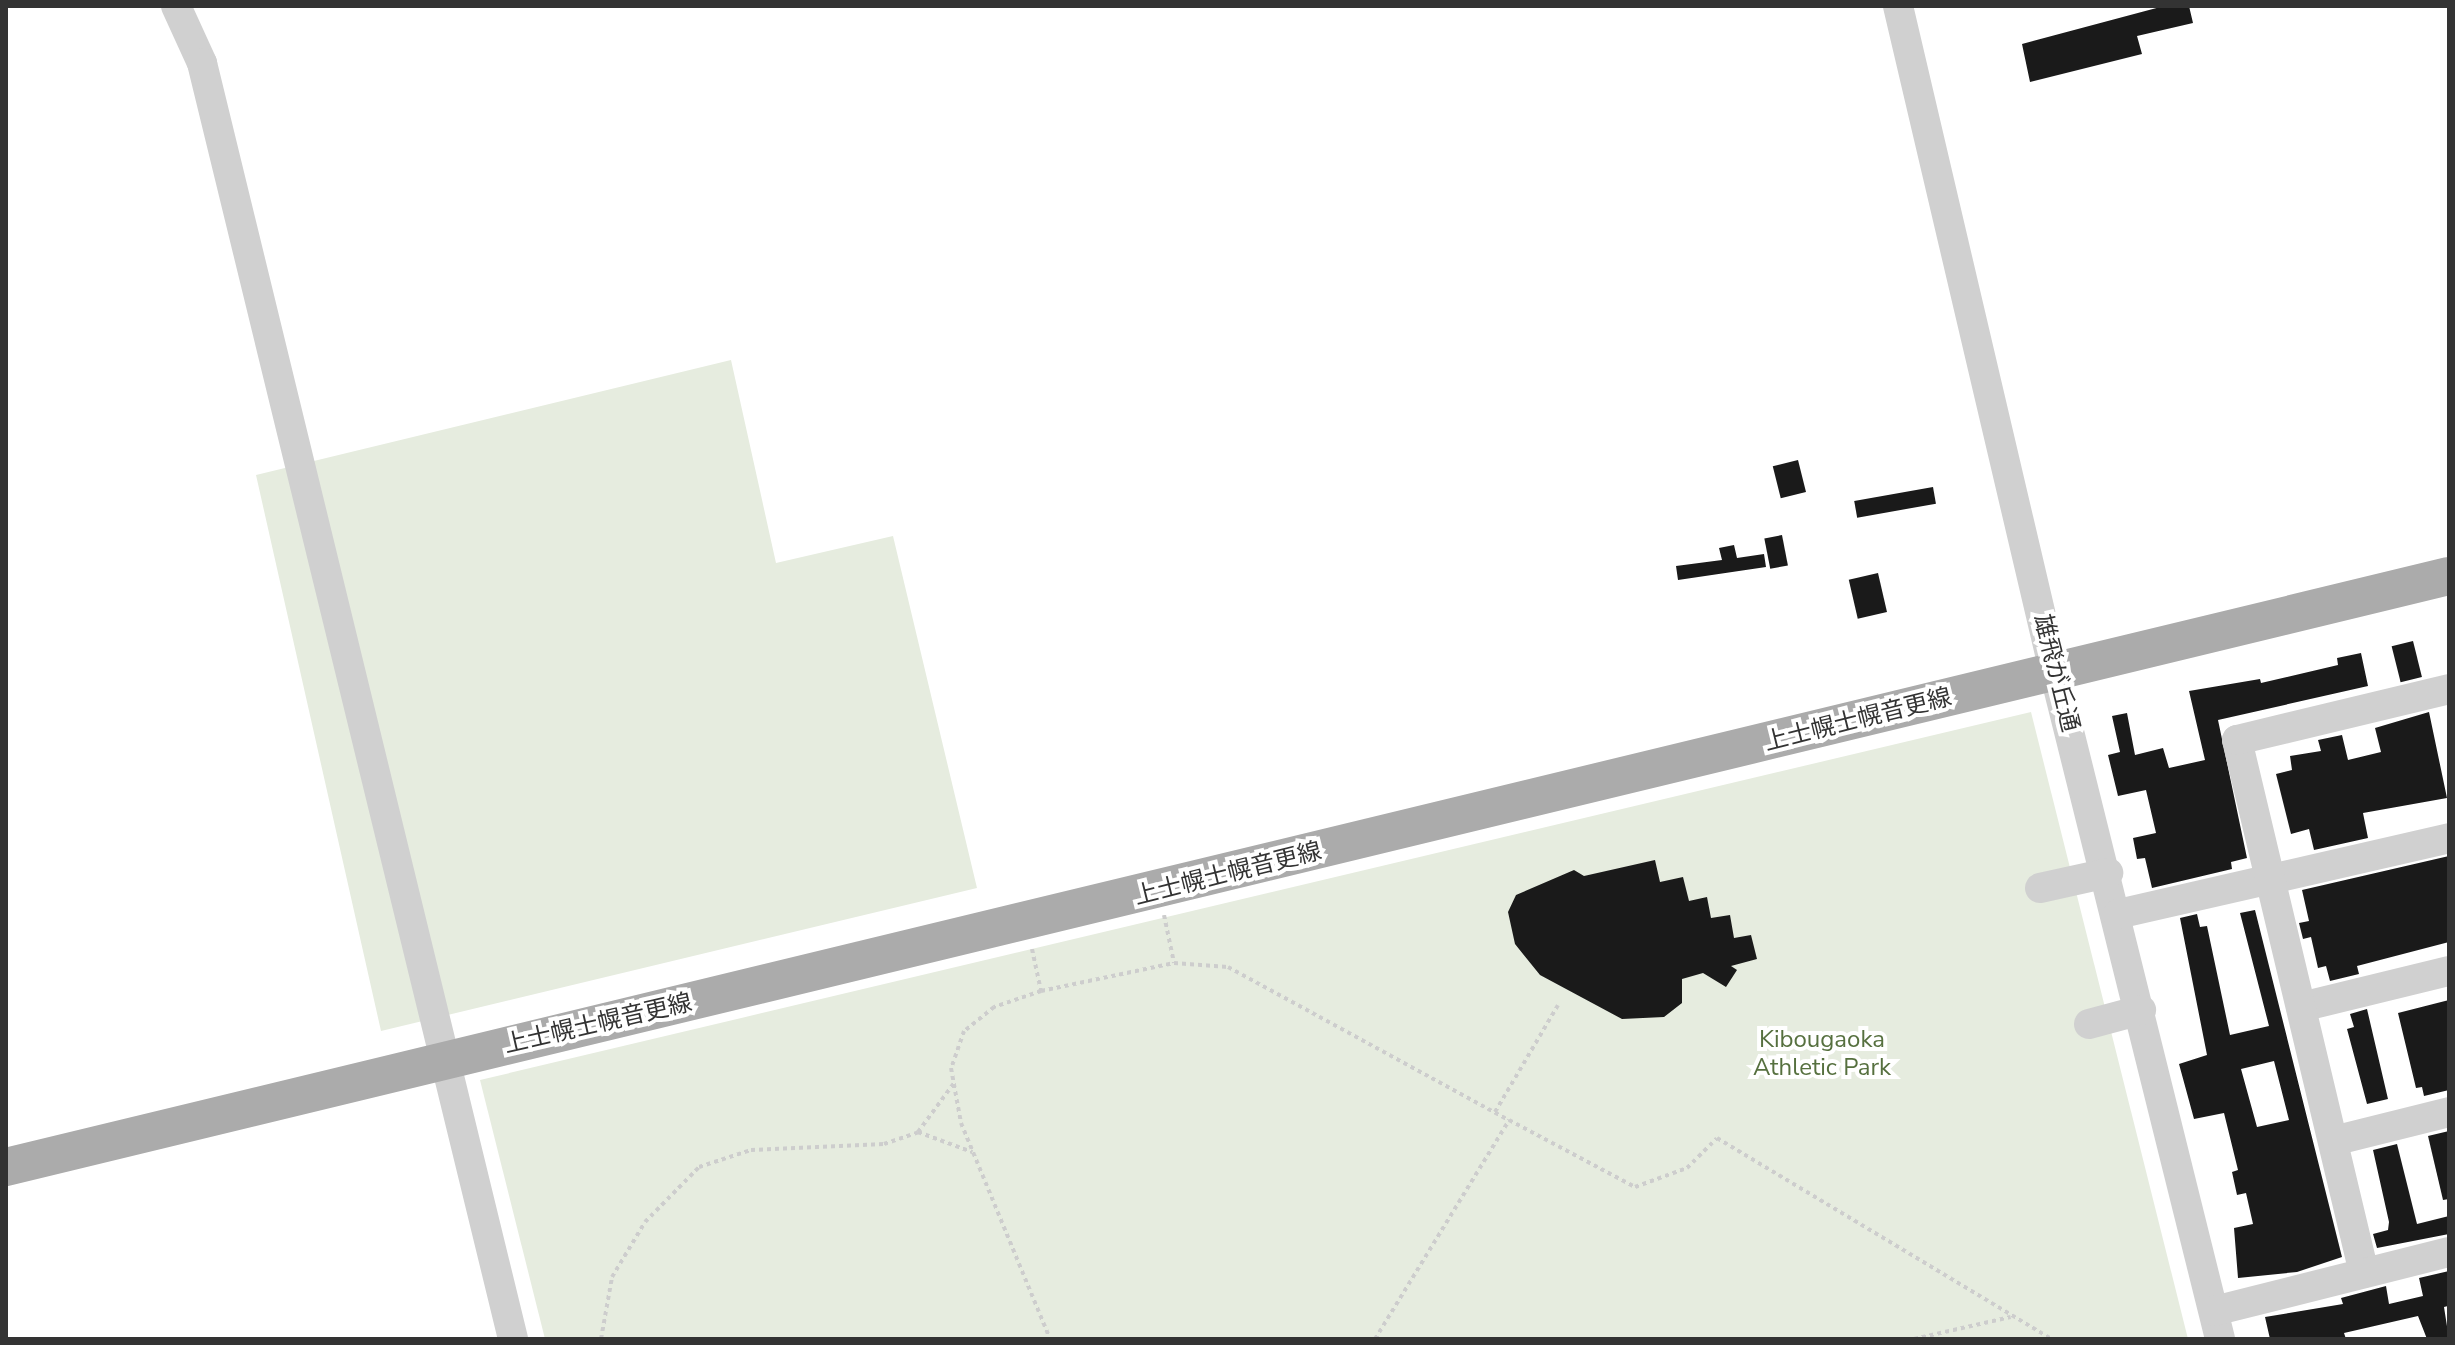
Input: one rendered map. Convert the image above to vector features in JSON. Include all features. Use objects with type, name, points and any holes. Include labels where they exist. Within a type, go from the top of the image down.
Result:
[{"type":"main road","name":"上士幌士幌音更線","points":[[6,1167],[1027,923],[2449,576]]},
{"type":"street","points":[[176,6],[202,63],[513,1339]]},
{"type":"street","name":"雄飛が丘通","points":[[1898,6],[2054,671],[2108,873],[2217,1325]]},
{"type":"street","points":[[2364,1273],[2237,740],[2449,689]]},
{"type":"street","points":[[2118,914],[2449,838]]},
{"type":"street","points":[[2040,888],[2108,873]]},
{"type":"street","points":[[2301,1007],[2449,971]]},
{"type":"street","points":[[2089,1024],[2141,1010]]},
{"type":"street","points":[[2333,1141],[2449,1112]]},
{"type":"street","points":[[2217,1325],[2364,1273],[2449,1252]]},
{"type":"path","points":[[1159,890],[1174,963]]},
{"type":"path","points":[[1027,923],[1041,991]]},
{"type":"path","points":[[1050,1339],[972,1152],[951,1068],[964,1031],[994,1007],[1041,991],[1174,963],[1228,967],[1635,1187],[1687,1168],[1717,1138],[2052,1339]]},
{"type":"path","points":[[1495,1112],[1558,1005]]},
{"type":"path","points":[[601,1339],[612,1277],[645,1222],[699,1167],[751,1150],[884,1144],[918,1132],[954,1083]]},
{"type":"path","points":[[1375,1339],[1509,1120]]},
{"type":"path","points":[[918,1132],[972,1152]]},
{"type":"path","points":[[1914,1339],[2013,1317]]},
{"type":"green space","points":[[731,360],[776,563],[893,536],[977,888],[381,1031],[256,475]]},
{"type":"green space","name":"Kibougaoka Athletic Park","points":[[2031,712],[2188,1339],[545,1339],[480,1080]]},
{"type":"building","points":[[2164,6],[2189,6],[2193,23],[2137,36],[2142,54],[2030,82],[2022,44]]},
{"type":"building","points":[[1798,460],[1806,492],[1781,498],[1773,466]]},
{"type":"building","points":[[1933,487],[1936,504],[1857,518],[1854,501]]},
{"type":"building","points":[[1782,535],[1788,565],[1770,569],[1764,538]]},
{"type":"building","points":[[1734,545],[1737,558],[1764,554],[1766,567],[1678,580],[1676,566],[1722,560],[1719,548]]},
{"type":"building","points":[[1878,573],[1887,612],[1858,619],[1849,580]]},
{"type":"building","points":[[2413,641],[2422,677],[2401,682],[2392,646]]},
{"type":"building","points":[[2361,653],[2368,686],[2218,720],[2247,858],[2231,862],[2232,869],[2152,888],[2145,858],[2137,859],[2133,838],[2156,833],[2146,790],[2118,796],[2108,755],[2120,752],[2112,716],[2127,713],[2135,755],[2163,748],[2169,768],[2205,760],[2189,691],[2260,679],[2261,683],[2338,665],[2337,658]]},
{"type":"building","points":[[2429,712],[2447,798],[2363,813],[2368,838],[2314,850],[2309,829],[2291,834],[2276,774],[2292,770],[2290,756],[2321,751],[2318,740],[2342,735],[2348,760],[2381,752],[2375,728]]},
{"type":"building","points":[[2449,856],[2449,942],[2357,966],[2359,974],[2330,981],[2326,966],[2318,968],[2311,937],[2303,939],[2299,923],[2309,921],[2302,890]]},
{"type":"building","points":[[1655,860],[1660,882],[1683,877],[1689,901],[1707,897],[1711,918],[1730,915],[1734,938],[1751,935],[1757,959],[1731,966],[1737,970],[1726,987],[1703,973],[1682,979],[1682,1003],[1664,1017],[1622,1019],[1540,975],[1515,944],[1508,912],[1516,895],[1574,870],[1584,876]]},
{"type":"building","points":[[2255,910],[2342,1257],[2297,1272],[2238,1278],[2234,1228],[2253,1224],[2246,1193],[2237,1195],[2232,1172],[2238,1170],[2224,1113],[2194,1119],[2179,1064],[2207,1055],[2180,918],[2197,914],[2200,927],[2207,926],[2230,1035],[2269,1026],[2240,913]],"holes":[[[2274,1061],[2289,1120],[2257,1127],[2241,1069]]]},
{"type":"building","points":[[2449,1000],[2449,1090],[2424,1096],[2422,1087],[2416,1088],[2398,1013]]},
{"type":"building","points":[[2367,1009],[2388,1099],[2367,1104],[2347,1029],[2354,1027],[2350,1014]]},
{"type":"building","points":[[2449,1131],[2449,1199],[2443,1200],[2428,1136]]},
{"type":"building","points":[[2397,1144],[2417,1224],[2449,1216],[2449,1234],[2377,1248],[2373,1234],[2388,1230],[2389,1222],[2373,1150]]},
{"type":"building","points":[[2449,1271],[2448,1306],[2444,1307],[2449,1339],[2427,1339],[2418,1316],[2344,1333],[2346,1339],[2270,1339],[2265,1317],[2343,1304],[2341,1298],[2386,1286],[2389,1304],[2423,1296],[2419,1278]]}]
